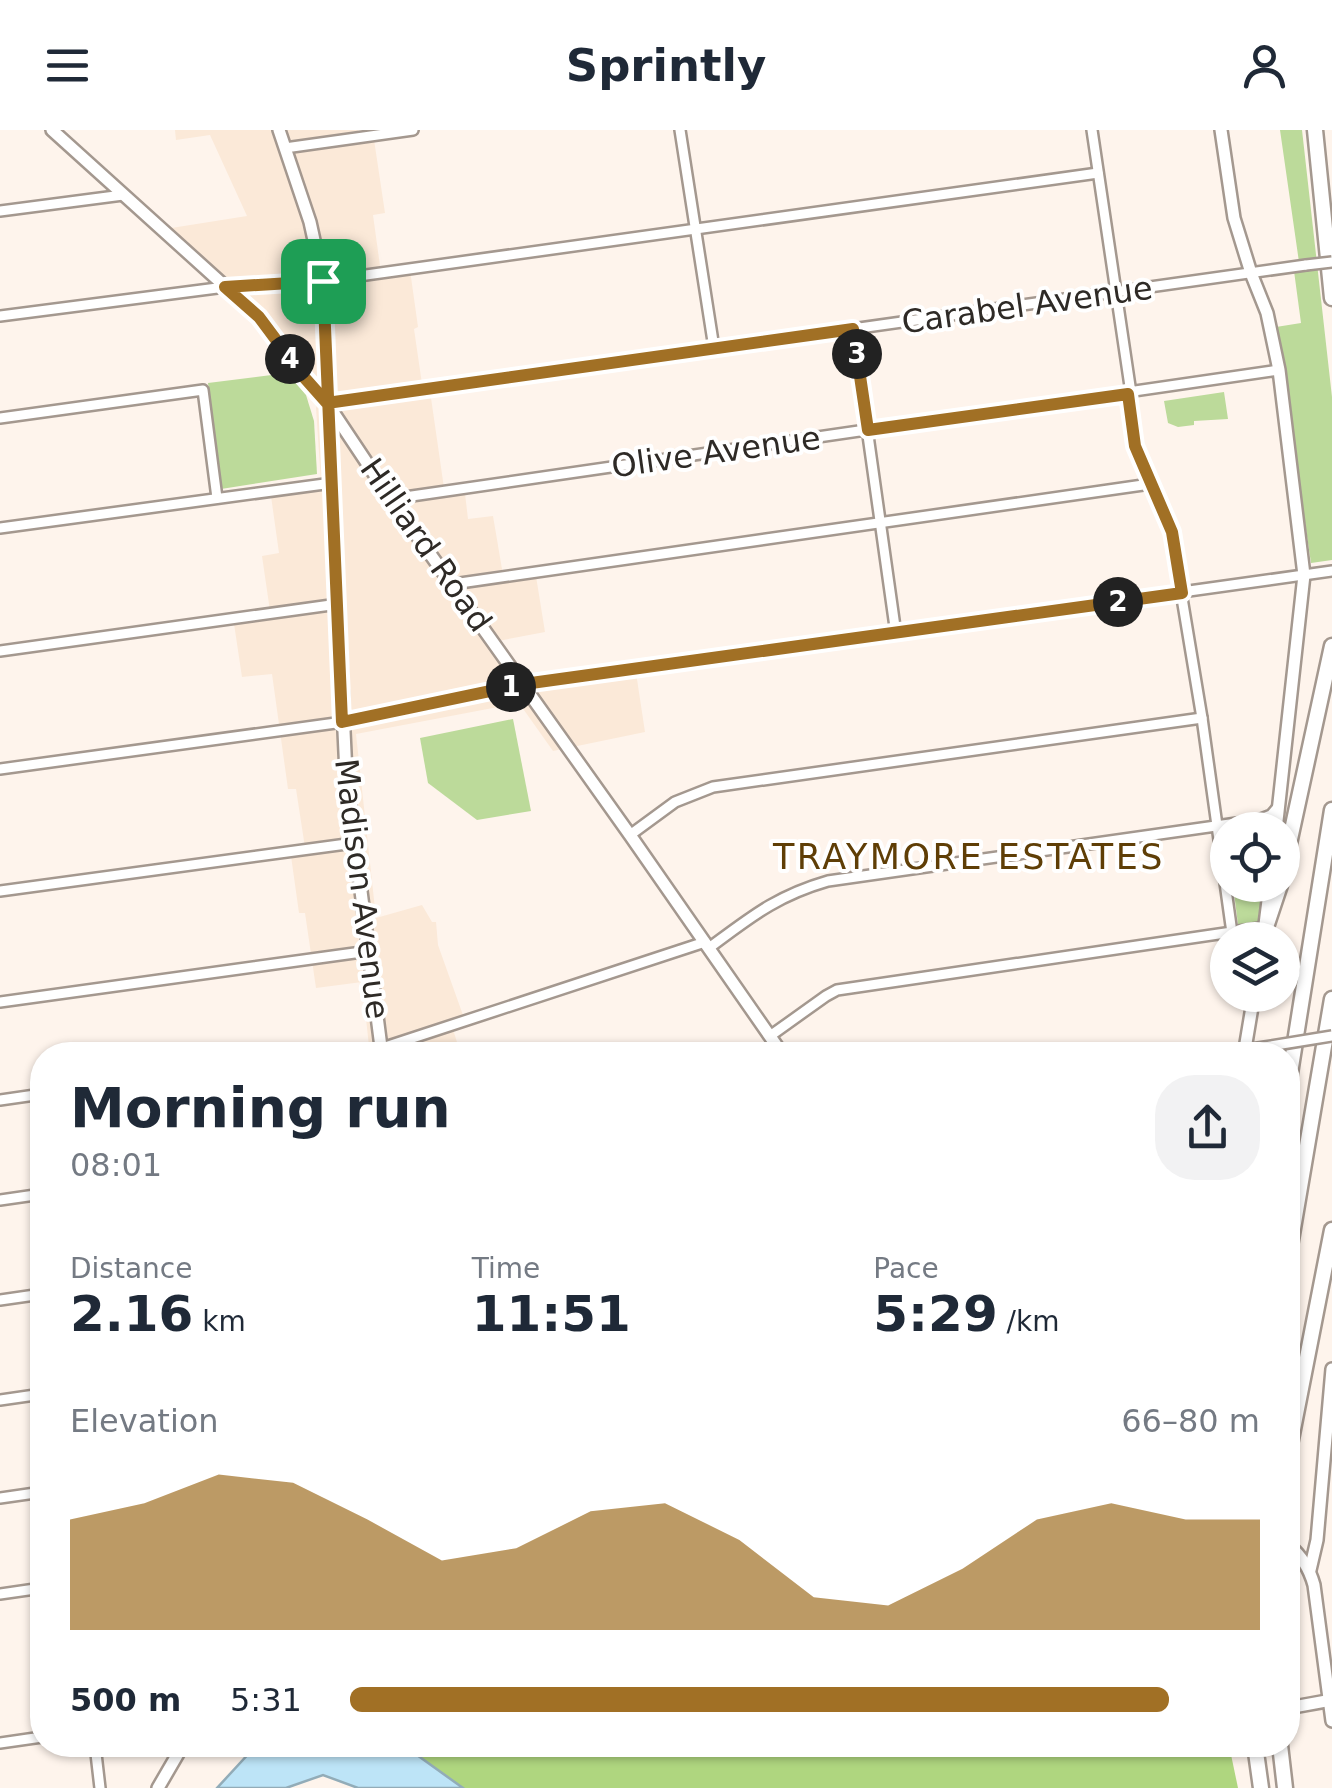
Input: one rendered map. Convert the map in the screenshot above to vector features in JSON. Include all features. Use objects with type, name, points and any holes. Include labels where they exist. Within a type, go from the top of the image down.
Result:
[{"type":"highway","points":[[1315,135],[1332,298]]},
{"type":"highway","points":[[1296,812],[1332,646]]},
{"type":"highway","points":[[1296,1042],[1332,810]]},
{"type":"highway","points":[[1300,1188],[1332,1000]]},
{"type":"highway","points":[[1300,1394],[1332,1230]]},
{"type":"highway","points":[[1257,1757],[1261,1788]]},
{"type":"highway","points":[[1281,1757],[1285,1788]]},
{"type":"main road","name":"Hilliard Road","points":[[52,130],[259,317],[327,403],[774,1042]]},
{"type":"main road","name":"Madison Avenue","points":[[279,130],[310,222],[323,281],[342,722],[381,1042]]},
{"type":"main road","points":[[1221,130],[1234,218],[1267,312],[1310,574],[1278,812]]},
{"type":"main road","points":[[1247,1012],[1248,1042]]},
{"type":"main road","points":[[1310,1570],[1317,1540],[1332,1369]]},
{"type":"main road","points":[[1300,1555],[1314,1585],[1332,1720]]},
{"type":"main road","points":[[1300,1707],[1330,1701]]},
{"type":"main road","points":[[158,1788],[174,1757]]},
{"type":"street","points":[[285,148],[414,130]]},
{"type":"street","points":[[680,130],[714,348]]},
{"type":"street","points":[[1092,130],[1135,446],[1172,532],[1215,812]]},
{"type":"street","points":[[0,316],[225,287],[323,281],[1098,174]]},
{"type":"street","points":[[0,211],[123,195]]},
{"type":"street","name":"Carabel Avenue","points":[[327,403],[1332,262]]},
{"type":"street","points":[[853,329],[896,634]]},
{"type":"street","name":"Olive Avenue","points":[[391,499],[1278,370]]},
{"type":"street","points":[[0,418],[203,390],[217,498]]},
{"type":"street","points":[[0,528],[332,483]]},
{"type":"street","points":[[453,584],[1150,484]]},
{"type":"street","points":[[0,769],[342,722],[524,684],[1332,571]]},
{"type":"street","points":[[0,651],[338,604]]},
{"type":"street","points":[[630,834],[675,802],[714,786],[1202,718]]},
{"type":"street","points":[[1273,812],[1280,805]]},
{"type":"street","points":[[412,1042],[707,945],[770,904],[798,889],[828,880],[1210,825]]},
{"type":"street","points":[[0,891],[354,843]]},
{"type":"street","points":[[770,1036],[837,990],[1210,939]]},
{"type":"street","points":[[0,1002],[368,952]]},
{"type":"street","points":[[1300,1042],[1332,1036]]},
{"type":"street","points":[[0,1100],[30,1096]]},
{"type":"street","points":[[0,1200],[30,1196]]},
{"type":"street","points":[[0,1300],[30,1296]]},
{"type":"street","points":[[0,1400],[30,1396]]},
{"type":"street","points":[[0,1498],[30,1494]]},
{"type":"street","points":[[0,1594],[30,1590]]},
{"type":"street","points":[[0,1743],[30,1738]]},
{"type":"street","points":[[96,1757],[100,1788]]},
{"type":"shaded area","points":[[175,130],[373,133],[385,213],[373,215],[381,273],[410,270],[422,384],[429,384],[444,488],[464,485],[468,519],[493,516],[503,575],[535,570],[545,632],[498,641],[527,681],[635,666],[645,732],[553,751],[519,703],[356,734],[376,918],[422,905],[432,922],[436,922],[438,945],[464,1018],[451,1023],[457,1042],[369,1042],[362,982],[316,988],[305,913],[299,913],[291,856],[306,854],[296,789],[288,789],[272,674],[242,677],[233,617],[270,611],[262,556],[279,553],[270,489],[321,482],[316,408],[321,392],[259,314],[165,229],[247,216],[210,135],[176,140]]},
{"type":"green space","points":[[1280,130],[1302,130],[1332,397],[1332,560],[1311,563],[1276,327],[1301,323],[1294,271],[1300,269]]},
{"type":"green space","points":[[287,373],[306,395],[314,421],[317,474],[221,489],[208,383]]},
{"type":"green space","points":[[1224,392],[1228,419],[1194,421],[1194,425],[1178,427],[1168,423],[1164,401]]},
{"type":"green space","points":[[513,719],[531,811],[477,820],[428,783],[420,738]]},
{"type":"green space","points":[[1235,902],[1262,902],[1259,922],[1238,922]]},
{"type":"green space","points":[[420,1757],[1232,1757],[1238,1788],[463,1788]]},
{"type":"water","points":[[246,1757],[420,1757],[463,1788],[358,1788],[323,1775],[286,1788],[217,1788]]},
{"type":"district","name":"TRAYMORE ESTATES","points":[[969,857]]},
{"type":"route","points":[[323,281],[225,287],[259,317],[327,403],[853,329],[868,430],[1128,394],[1135,446],[1172,532],[1182,593],[524,684],[342,722],[327,403],[323,281]]}]
